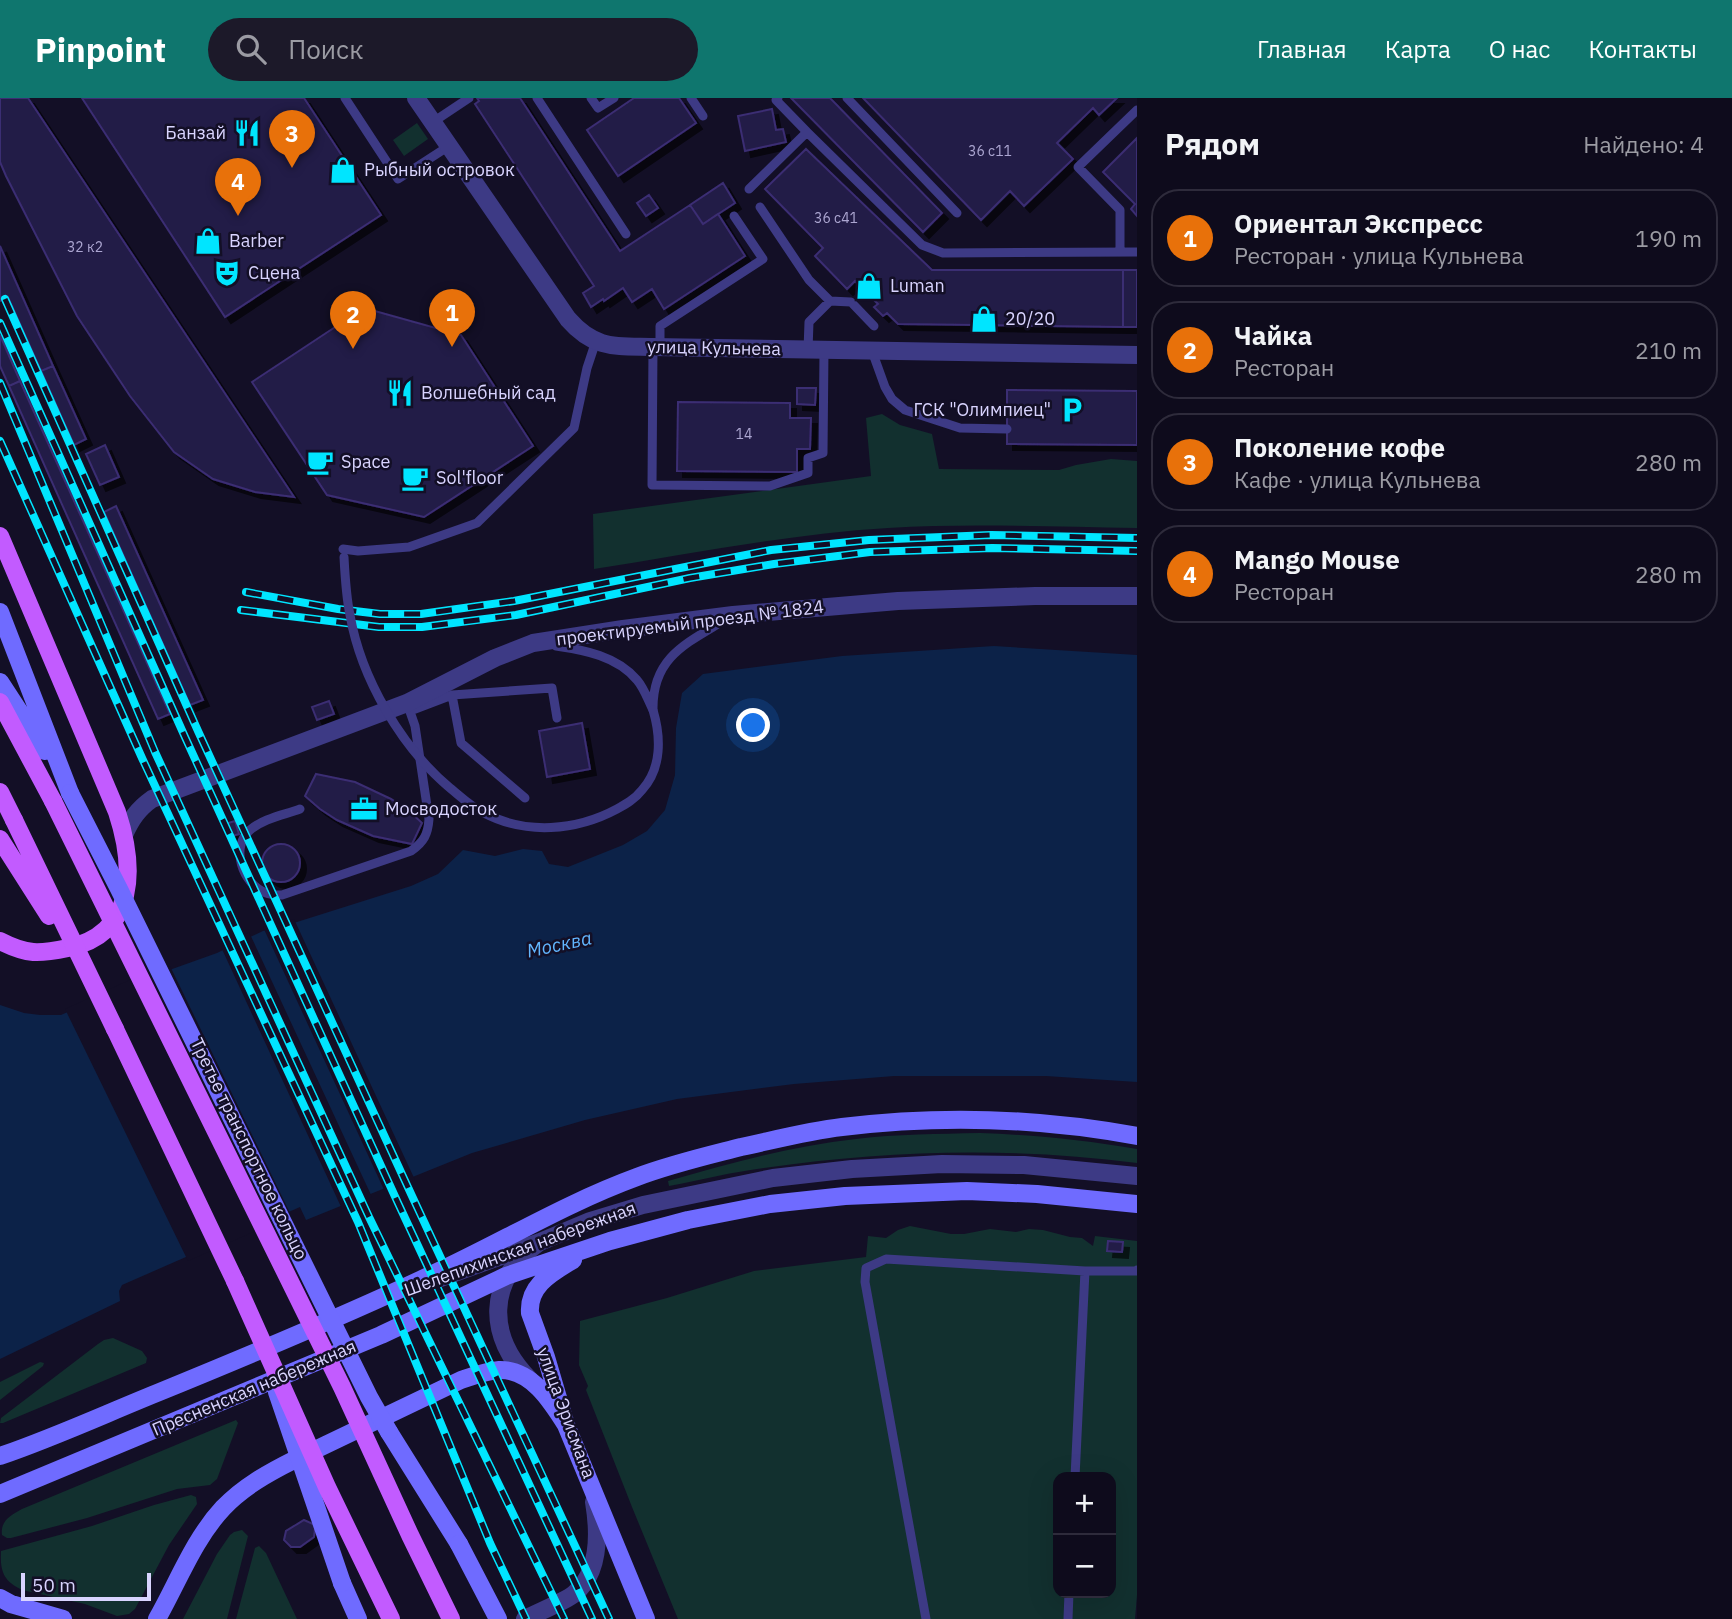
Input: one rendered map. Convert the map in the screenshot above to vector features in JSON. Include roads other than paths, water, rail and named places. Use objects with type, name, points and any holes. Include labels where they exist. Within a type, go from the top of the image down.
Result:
[{"type":"main road","points":[[0,536],[117,812],[128,856],[124,904],[115,920],[99,935],[76,946],[44,953],[20,951],[0,942]]},
{"type":"main road","points":[[0,612],[70,793]]},
{"type":"main road","points":[[0,682],[70,793],[369,1397],[459,1544],[498,1619]]},
{"type":"main road","name":"Третье транспортное кольцо","points":[[0,702],[53,801],[330,1363],[451,1619]]},
{"type":"main road","points":[[0,792],[115,1029],[391,1619]]},
{"type":"main road","points":[[0,839],[37,896],[115,1029]]},
{"type":"main road","name":"Пресненская набережная","points":[[5,1456],[363,1307],[563,1208],[636,1177],[690,1160],[838,1127],[903,1121],[998,1120],[1137,1136]]},
{"type":"main road","name":"Шелепихинская набережная","points":[[506,1276],[610,1241],[688,1220],[770,1204],[845,1196],[967,1191],[1037,1194],[1137,1205]]},
{"type":"main road","name":"улица Эрисмана","points":[[610,1241],[546,1277],[536,1288],[529,1306],[566,1425],[646,1619]]},
{"type":"main road","name":"Пресненская набережная","points":[[1,1494],[381,1335],[506,1276]]},
{"type":"main road","points":[[234,1281],[288,1423],[342,1583],[358,1619]]},
{"type":"main road","points":[[157,1619],[201,1537],[222,1509],[246,1488],[268,1473],[461,1380],[501,1370],[517,1373],[530,1380],[551,1401],[566,1425]]},
{"type":"main road","points":[[0,1598],[10,1604],[63,1619]]},
{"type":"street","name":"улица Кульнева","points":[[416,98],[568,319],[579,331],[596,341],[616,346],[657,348],[1137,355]]},
{"type":"street","name":"проектируемый проезд № 1824","points":[[124,835],[139,809],[152,799],[409,707],[495,658],[533,643],[733,615],[898,601],[1035,596],[1137,596]]},
{"type":"street","name":"Шелепихинская набережная","points":[[363,1307],[590,1221],[643,1205],[773,1178],[942,1164],[1024,1165],[1137,1176]]},
{"type":"street","points":[[530,1380],[508,1353],[499,1325],[497,1306],[506,1276],[522,1255],[540,1242]]},
{"type":"street","points":[[525,1619],[574,1594],[592,1566],[598,1546],[598,1523],[591,1484]]},
{"type":"lane","points":[[345,98],[398,179],[449,146]]},
{"type":"lane","points":[[432,122],[469,98]]},
{"type":"lane","points":[[537,98],[626,234]]},
{"type":"lane","points":[[591,98],[598,108],[614,98]]},
{"type":"lane","points":[[691,98],[703,116]]},
{"type":"lane","points":[[778,98],[776,100],[807,132],[922,245],[943,253],[1137,252]]},
{"type":"lane","points":[[847,98],[957,213]]},
{"type":"lane","points":[[1120,252],[1120,210],[1079,167],[1137,110]]},
{"type":"lane","points":[[749,189],[807,132]]},
{"type":"lane","points":[[760,207],[809,280],[830,301],[851,302],[874,326]]},
{"type":"lane","points":[[734,216],[763,259],[660,326],[652,485],[771,486],[808,474],[808,458],[823,453],[816,350],[809,322],[830,301]]},
{"type":"lane","points":[[533,643],[583,649],[608,658],[622,667],[637,680],[658,726],[660,743],[657,760],[643,790],[629,803],[575,826],[546,828],[511,824],[483,813],[434,774],[389,715],[371,681],[350,617],[343,549],[358,551],[409,547],[477,523],[574,428],[587,368],[596,341]]},
{"type":"lane","points":[[872,351],[885,387],[892,399],[905,410],[961,428],[1007,429]]},
{"type":"lane","points":[[653,710],[659,674],[666,661],[682,645],[733,615]]},
{"type":"lane","points":[[300,809],[261,822],[248,831],[242,842],[239,852],[247,877],[266,893],[282,895],[411,851],[421,844],[428,833],[429,819],[415,726],[409,707],[452,695],[552,688],[557,718]]},
{"type":"lane","points":[[452,695],[461,743],[525,797]]},
{"type":"lane","points":[[926,1619],[865,1282],[866,1268],[886,1259],[1085,1270],[1137,1270]]},
{"type":"lane","points":[[1075,1472],[1085,1270]]},
{"type":"lane","points":[[1068,1619],[1069,1598]]},
{"type":"water","name":"Москва","points":[[994,646],[1137,655],[1137,1082],[1046,1076],[894,1076],[794,1084],[677,1099],[585,1120],[472,1153],[306,1220],[300,1207],[122,1285],[119,1291],[120,1301],[0,1359],[0,1005],[24,1013],[61,1015],[133,983],[217,953],[263,931],[411,886],[438,874],[463,850],[495,856],[523,849],[542,851],[549,864],[568,867],[623,845],[647,831],[665,810],[675,775],[676,728],[682,693],[703,674],[842,656]]},
{"type":"railway","points":[[5,299],[198,731],[609,1619]]},
{"type":"railway","points":[[0,323],[185,737],[592,1619]]},
{"type":"railway","points":[[0,383],[155,752],[369,1217],[564,1619]]},
{"type":"railway","points":[[0,441],[142,758],[358,1222],[490,1543],[526,1619]]},
{"type":"railway","points":[[246,592],[338,609],[380,614],[421,614],[514,601],[771,550],[869,540],[991,535],[1137,538]]},
{"type":"railway","points":[[241,610],[379,627],[422,627],[516,615],[690,578],[870,552],[992,548],[1137,551]]},
{"type":"place","name":"Банзай","points":[[247,133]]},
{"type":"place","name":"Поколение кофе","points":[[292,168]]},
{"type":"place","name":"Рыбный островок","points":[[343,170]]},
{"type":"place","name":"Mango Mouse","points":[[238,216]]},
{"type":"place","name":"Barber","points":[[208,241]]},
{"type":"place","name":"Сцена","points":[[227,273]]},
{"type":"place","name":"Luman","points":[[869,286]]},
{"type":"place","name":"20/20","points":[[984,319]]},
{"type":"place","name":"Ориентал Экспресс","points":[[452,347]]},
{"type":"place","name":"Чайка","points":[[353,349]]},
{"type":"place","name":"Волшебный сад","points":[[400,393]]},
{"type":"place","name":"ГСК \"Олимпиец\"","points":[[1072,410]]},
{"type":"place","name":"Space","points":[[320,462]]},
{"type":"place","name":"Sol'floor","points":[[415,478]]},
{"type":"place","name":"Мосводосток","points":[[364,809]]}]
